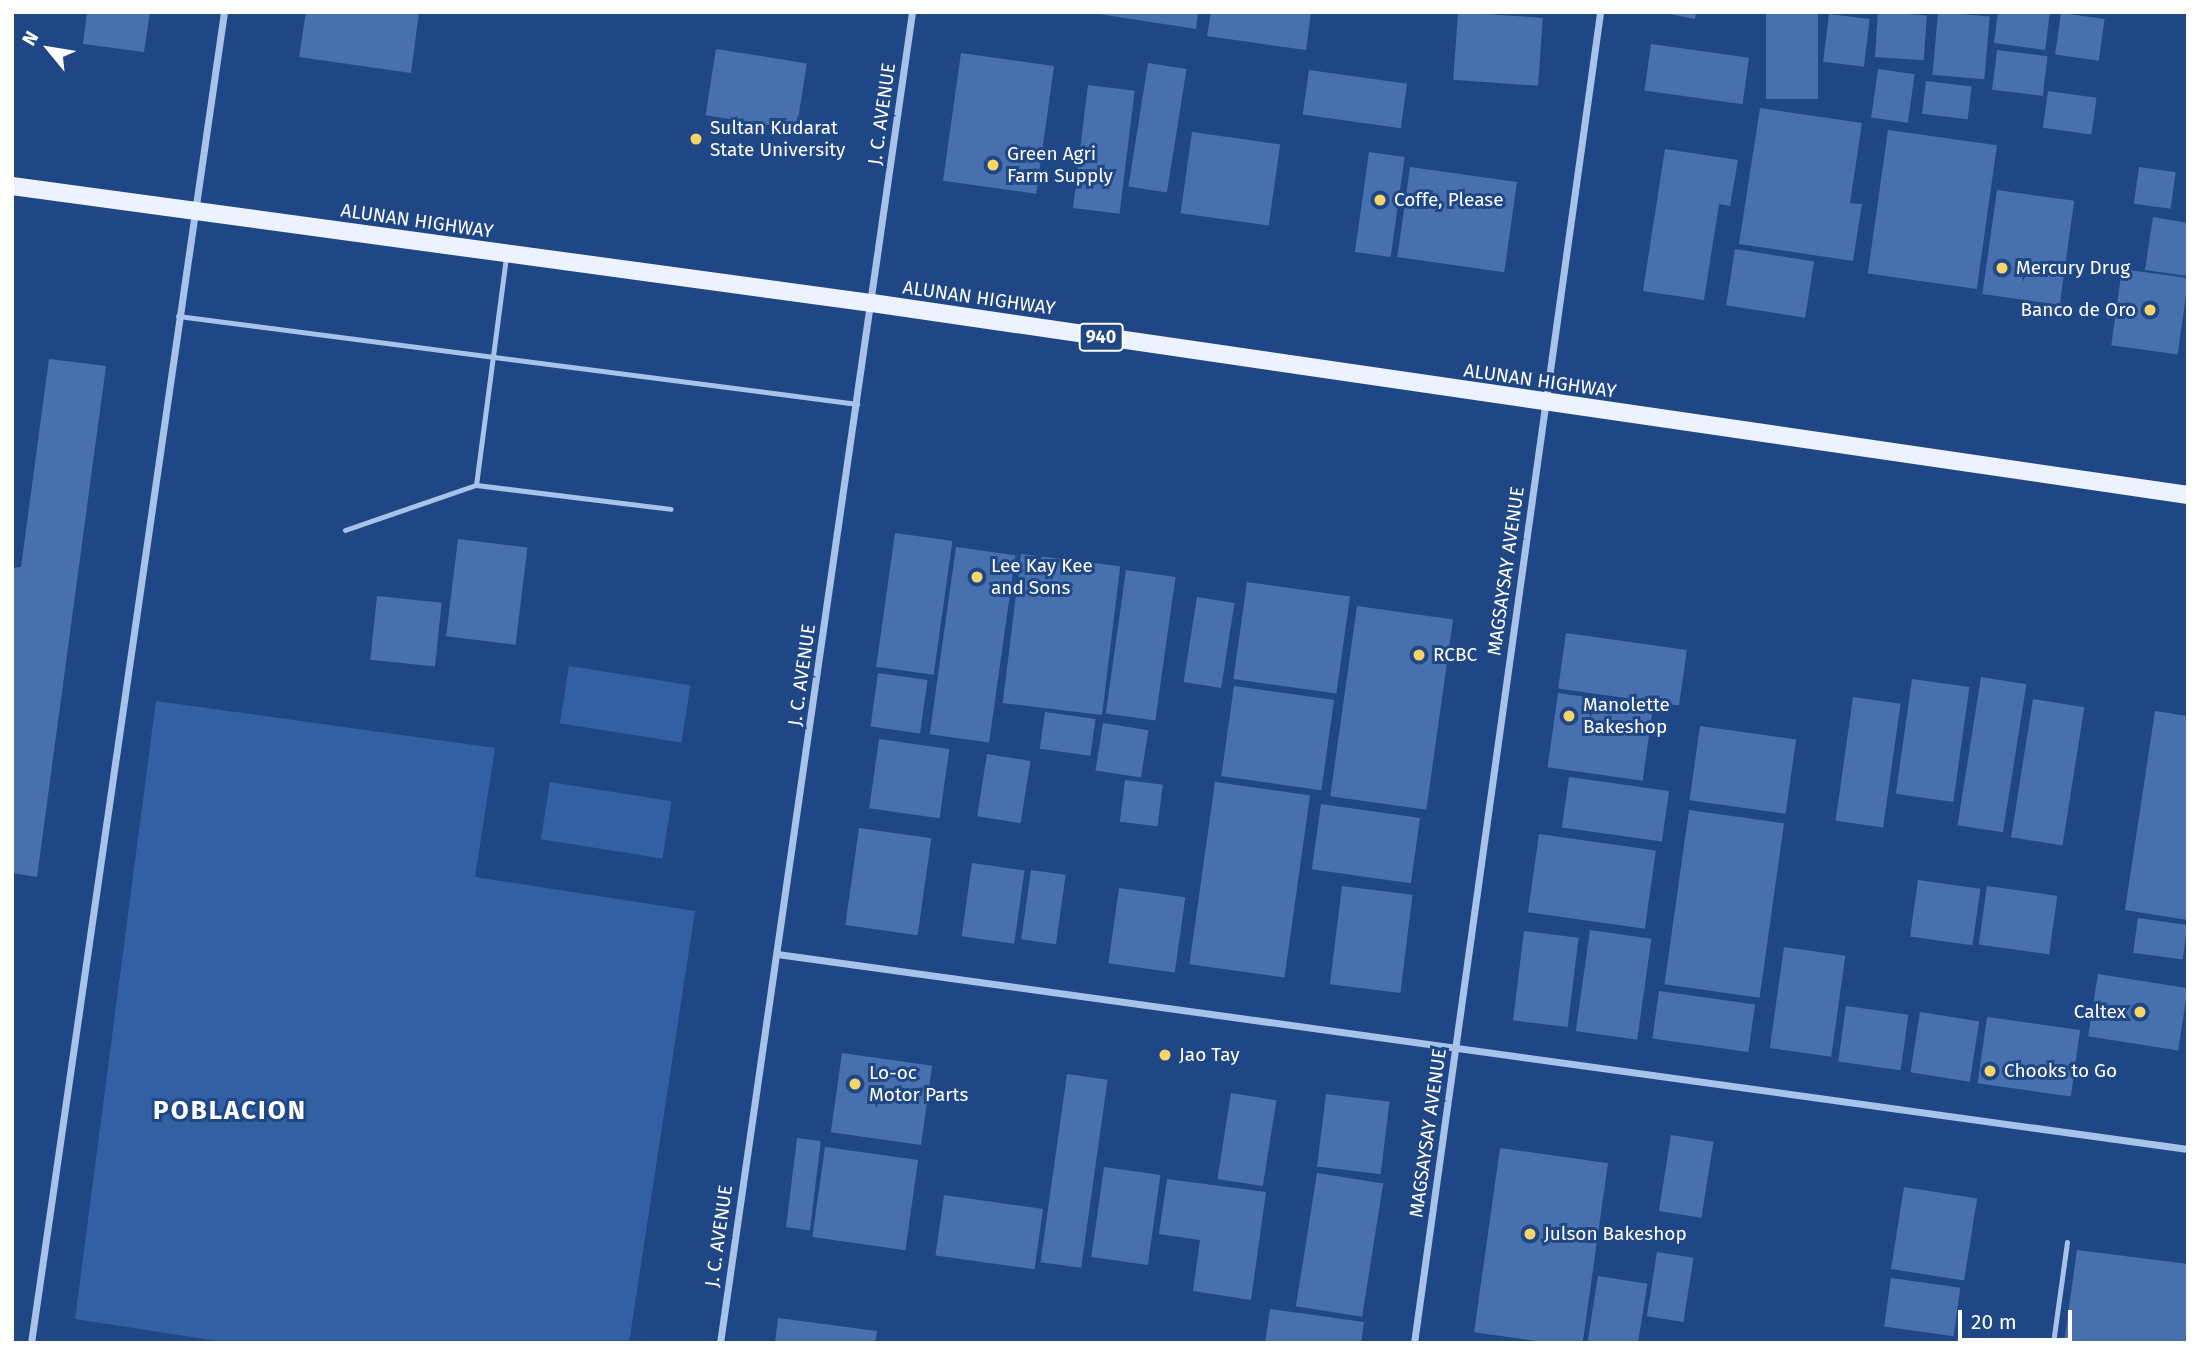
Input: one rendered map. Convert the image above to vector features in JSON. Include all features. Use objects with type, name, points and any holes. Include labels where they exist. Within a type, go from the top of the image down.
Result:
[{"type":"main road","name":"ALUNAN HIGHWAY","points":[[12,186],[872,303],[2188,495]]},
{"type":"street","points":[[31,1343],[193,211],[224,12]]},
{"type":"street","name":"J. C. AVENUE","points":[[720,1343],[912,12]]},
{"type":"street","name":"MAGSAYSAY AVENUE","points":[[1414,1343],[1600,12]]},
{"type":"street","points":[[776,954],[2188,1149]]},
{"type":"lane","points":[[476,485],[506,254]]},
{"type":"lane","points":[[178,316],[857,404]]},
{"type":"lane","points":[[345,530],[476,485],[671,509]]},
{"type":"lane","points":[[2053,1343],[2067,1242]]},
{"type":"shaded area","points":[[569,666],[690,685],[681,743],[560,723]]},
{"type":"shaded area","points":[[156,701],[495,748],[475,877],[695,911],[629,1343],[230,1343],[75,1319]]},
{"type":"shaded area","points":[[550,782],[671,801],[662,859],[541,839]]},
{"type":"building","points":[[87,12],[150,12],[144,52],[83,44]]},
{"type":"building","points":[[306,12],[419,12],[411,73],[299,57]]},
{"type":"building","points":[[1086,12],[1198,12],[1196,29]]},
{"type":"building","points":[[1211,12],[1311,12],[1306,50],[1207,36]]},
{"type":"building","points":[[1458,12],[1543,18],[1538,86],[1453,80]]},
{"type":"building","points":[[1659,12],[1696,12],[1695,19]]},
{"type":"building","points":[[1766,12],[1818,12],[1818,99],[1766,99]]},
{"type":"building","points":[[1878,12],[1927,15],[1924,60],[1875,57]]},
{"type":"building","points":[[1938,12],[1990,17],[1984,79],[1933,75]]},
{"type":"building","points":[[1998,12],[2050,12],[2045,50],[1994,43]]},
{"type":"building","points":[[2061,13],[2105,19],[2099,61],[2055,55]]},
{"type":"building","points":[[1829,14],[1870,19],[1864,67],[1823,62]]},
{"type":"building","points":[[1651,44],[1749,58],[1742,104],[1644,91]]},
{"type":"building","points":[[716,49],[807,63],[796,130],[706,115]]},
{"type":"building","points":[[1997,50],[2048,56],[2043,96],[1992,90]]},
{"type":"building","points":[[961,53],[1054,66],[1036,194],[943,181]]},
{"type":"building","points":[[1148,63],[1187,69],[1167,193],[1128,186]]},
{"type":"building","points":[[1878,69],[1915,74],[1908,123],[1871,118]]},
{"type":"building","points":[[1309,70],[1407,84],[1401,128],[1303,115]]},
{"type":"building","points":[[1926,81],[1972,87],[1968,119],[1922,114]]},
{"type":"building","points":[[1088,85],[1135,91],[1120,214],[1073,208]]},
{"type":"building","points":[[2048,91],[2097,98],[2091,134],[2043,128]]},
{"type":"building","points":[[1760,108],[1862,123],[1850,203],[1862,204],[1853,261],[1739,244]]},
{"type":"building","points":[[1888,130],[1997,145],[1977,289],[1868,274]]},
{"type":"building","points":[[1192,132],[1280,144],[1269,226],[1181,213]]},
{"type":"building","points":[[1665,149],[1738,160],[1730,206],[1719,204],[1704,300],[1643,291]]},
{"type":"building","points":[[1369,152],[1405,157],[1391,257],[1355,252]]},
{"type":"building","points":[[1410,167],[1517,182],[1504,272],[1397,257]]},
{"type":"building","points":[[2139,167],[2176,172],[2170,209],[2134,204]]},
{"type":"building","points":[[1997,190],[2074,201],[2060,305],[1982,294]]},
{"type":"building","points":[[2153,217],[2188,223],[2188,276],[2145,270]]},
{"type":"building","points":[[1735,249],[1814,262],[1805,318],[1726,305]]},
{"type":"building","points":[[2122,269],[2188,278],[2178,355],[2111,345]]},
{"type":"building","points":[[49,359],[106,366],[37,877],[12,873],[12,568],[21,567]]},
{"type":"building","points":[[895,533],[952,541],[934,675],[876,667]]},
{"type":"building","points":[[458,539],[527,548],[516,645],[446,636]]},
{"type":"building","points":[[956,547],[1015,555],[989,743],[930,734]]},
{"type":"building","points":[[1021,554],[1120,566],[1102,715],[1003,703]]},
{"type":"building","points":[[1126,570],[1176,577],[1155,721],[1106,714]]},
{"type":"building","points":[[1247,582],[1350,596],[1336,694],[1233,679]]},
{"type":"building","points":[[377,596],[442,603],[435,666],[370,660]]},
{"type":"building","points":[[1197,597],[1235,603],[1221,688],[1184,682]]},
{"type":"building","points":[[1357,606],[1453,619],[1426,810],[1330,796]]},
{"type":"building","points":[[1566,633],[1687,650],[1679,705],[1558,688]]},
{"type":"building","points":[[878,673],[928,680],[920,733],[870,726]]},
{"type":"building","points":[[1981,677],[2026,684],[2003,832],[1958,825]]},
{"type":"building","points":[[1912,679],[1969,687],[1953,802],[1896,794]]},
{"type":"building","points":[[1234,686],[1334,700],[1321,790],[1221,776]]},
{"type":"building","points":[[1558,693],[1653,706],[1643,781],[1548,767]]},
{"type":"building","points":[[1853,697],[1901,704],[1883,827],[1836,821]]},
{"type":"building","points":[[2033,699],[2084,707],[2062,845],[2011,837]]},
{"type":"building","points":[[2155,711],[2188,716],[2188,920],[2125,910]]},
{"type":"building","points":[[1045,712],[1096,719],[1090,756],[1040,749]]},
{"type":"building","points":[[1103,723],[1148,730],[1141,778],[1095,770]]},
{"type":"building","points":[[1700,726],[1796,739],[1786,814],[1690,800]]},
{"type":"building","points":[[879,739],[949,749],[940,818],[869,808]]},
{"type":"building","points":[[987,754],[1030,761],[1021,823],[977,816]]},
{"type":"building","points":[[1569,777],[1669,791],[1662,842],[1562,828]]},
{"type":"building","points":[[1125,780],[1163,785],[1158,826],[1120,822]]},
{"type":"building","points":[[1215,782],[1310,795],[1284,978],[1189,964]]},
{"type":"building","points":[[1321,804],[1420,818],[1411,883],[1312,869]]},
{"type":"building","points":[[1689,810],[1784,823],[1760,998],[1665,984]]},
{"type":"building","points":[[859,828],[931,838],[918,935],[845,925]]},
{"type":"building","points":[[1539,834],[1656,850],[1645,929],[1528,912]]},
{"type":"building","points":[[972,863],[1024,870],[1014,944],[962,936]]},
{"type":"building","points":[[1031,870],[1066,875],[1056,944],[1021,939]]},
{"type":"building","points":[[1918,880],[1980,889],[1972,945],[1910,936]]},
{"type":"building","points":[[1342,886],[1412,895],[1400,993],[1330,984]]},
{"type":"building","points":[[1987,886],[2057,896],[2049,954],[1979,944]]},
{"type":"building","points":[[1119,888],[1185,897],[1175,973],[1108,963]]},
{"type":"building","points":[[2138,918],[2188,925],[2183,960],[2133,953]]},
{"type":"building","points":[[1590,930],[1651,939],[1637,1040],[1576,1031]]},
{"type":"building","points":[[1524,931],[1579,938],[1568,1027],[1513,1020]]},
{"type":"building","points":[[1784,947],[1845,956],[1831,1057],[1770,1048]]},
{"type":"building","name":"Caltex","points":[[2098,974],[2188,988],[2178,1050],[2088,1036]]},
{"type":"building","points":[[1659,991],[1755,1004],[1748,1052],[1652,1039]]},
{"type":"building","points":[[1846,1006],[1908,1015],[1901,1070],[1838,1061]]},
{"type":"building","points":[[1920,1012],[1979,1021],[1970,1082],[1910,1072]]},
{"type":"building","points":[[1987,1017],[2080,1030],[2071,1096],[1978,1083]]},
{"type":"building","points":[[842,1053],[932,1066],[921,1145],[831,1132]]},
{"type":"building","points":[[1067,1074],[1108,1080],[1081,1268],[1041,1262]]},
{"type":"building","points":[[1231,1093],[1276,1100],[1263,1186],[1217,1179]]},
{"type":"building","points":[[1326,1094],[1390,1102],[1381,1174],[1317,1166]]},
{"type":"building","points":[[1671,1135],[1713,1142],[1701,1218],[1659,1211]]},
{"type":"building","points":[[797,1138],[821,1141],[810,1230],[786,1227]]},
{"type":"building","points":[[825,1147],[918,1160],[905,1250],[812,1237]]},
{"type":"building","points":[[1500,1148],[1608,1163],[1583,1343],[1551,1343],[1474,1332]]},
{"type":"building","points":[[1104,1167],[1160,1175],[1148,1265],[1091,1257]]},
{"type":"building","points":[[1317,1173],[1383,1183],[1362,1317],[1296,1306]]},
{"type":"building","points":[[1167,1179],[1266,1192],[1251,1300],[1193,1291],[1200,1240],[1159,1234]]},
{"type":"building","points":[[1904,1187],[1977,1199],[1964,1281],[1891,1269]]},
{"type":"building","points":[[944,1195],[1043,1209],[1035,1269],[936,1255]]},
{"type":"building","points":[[2077,1250],[2188,1264],[2188,1343],[2064,1343]]},
{"type":"building","points":[[1657,1252],[1694,1258],[1683,1322],[1647,1316]]},
{"type":"building","points":[[1598,1276],[1647,1284],[1638,1343],[1587,1343]]},
{"type":"building","points":[[1891,1278],[1960,1288],[1953,1336],[1884,1327]]},
{"type":"building","points":[[1270,1309],[1364,1322],[1361,1343],[1265,1343]]},
{"type":"building","points":[[778,1318],[877,1331],[875,1343],[775,1343]]},
{"type":"place","name":"Sultan Kudarat State University","points":[[696,139]]},
{"type":"place","name":"Green Agri Farm Supply","points":[[993,165]]},
{"type":"place","name":"Coffe, Please","points":[[1380,200]]},
{"type":"place","name":"Mercury Drug","points":[[2002,268]]},
{"type":"place","name":"Banco de Oro","points":[[2150,310]]},
{"type":"place","name":"Lee Kay Kee and Sons","points":[[977,577]]},
{"type":"place","name":"RCBC","points":[[1419,655]]},
{"type":"place","name":"Manolette Bakeshop","points":[[1569,716]]},
{"type":"place","name":"Caltex","points":[[2140,1012]]},
{"type":"place","name":"Jao Tay","points":[[1165,1055]]},
{"type":"place","name":"Chooks to Go","points":[[1990,1071]]},
{"type":"place","name":"Lo-oc Motor Parts","points":[[855,1084]]},
{"type":"place","name":"Julson Bakeshop","points":[[1530,1234]]},
{"type":"district","name":"POBLACION","points":[[230,1111]]}]
